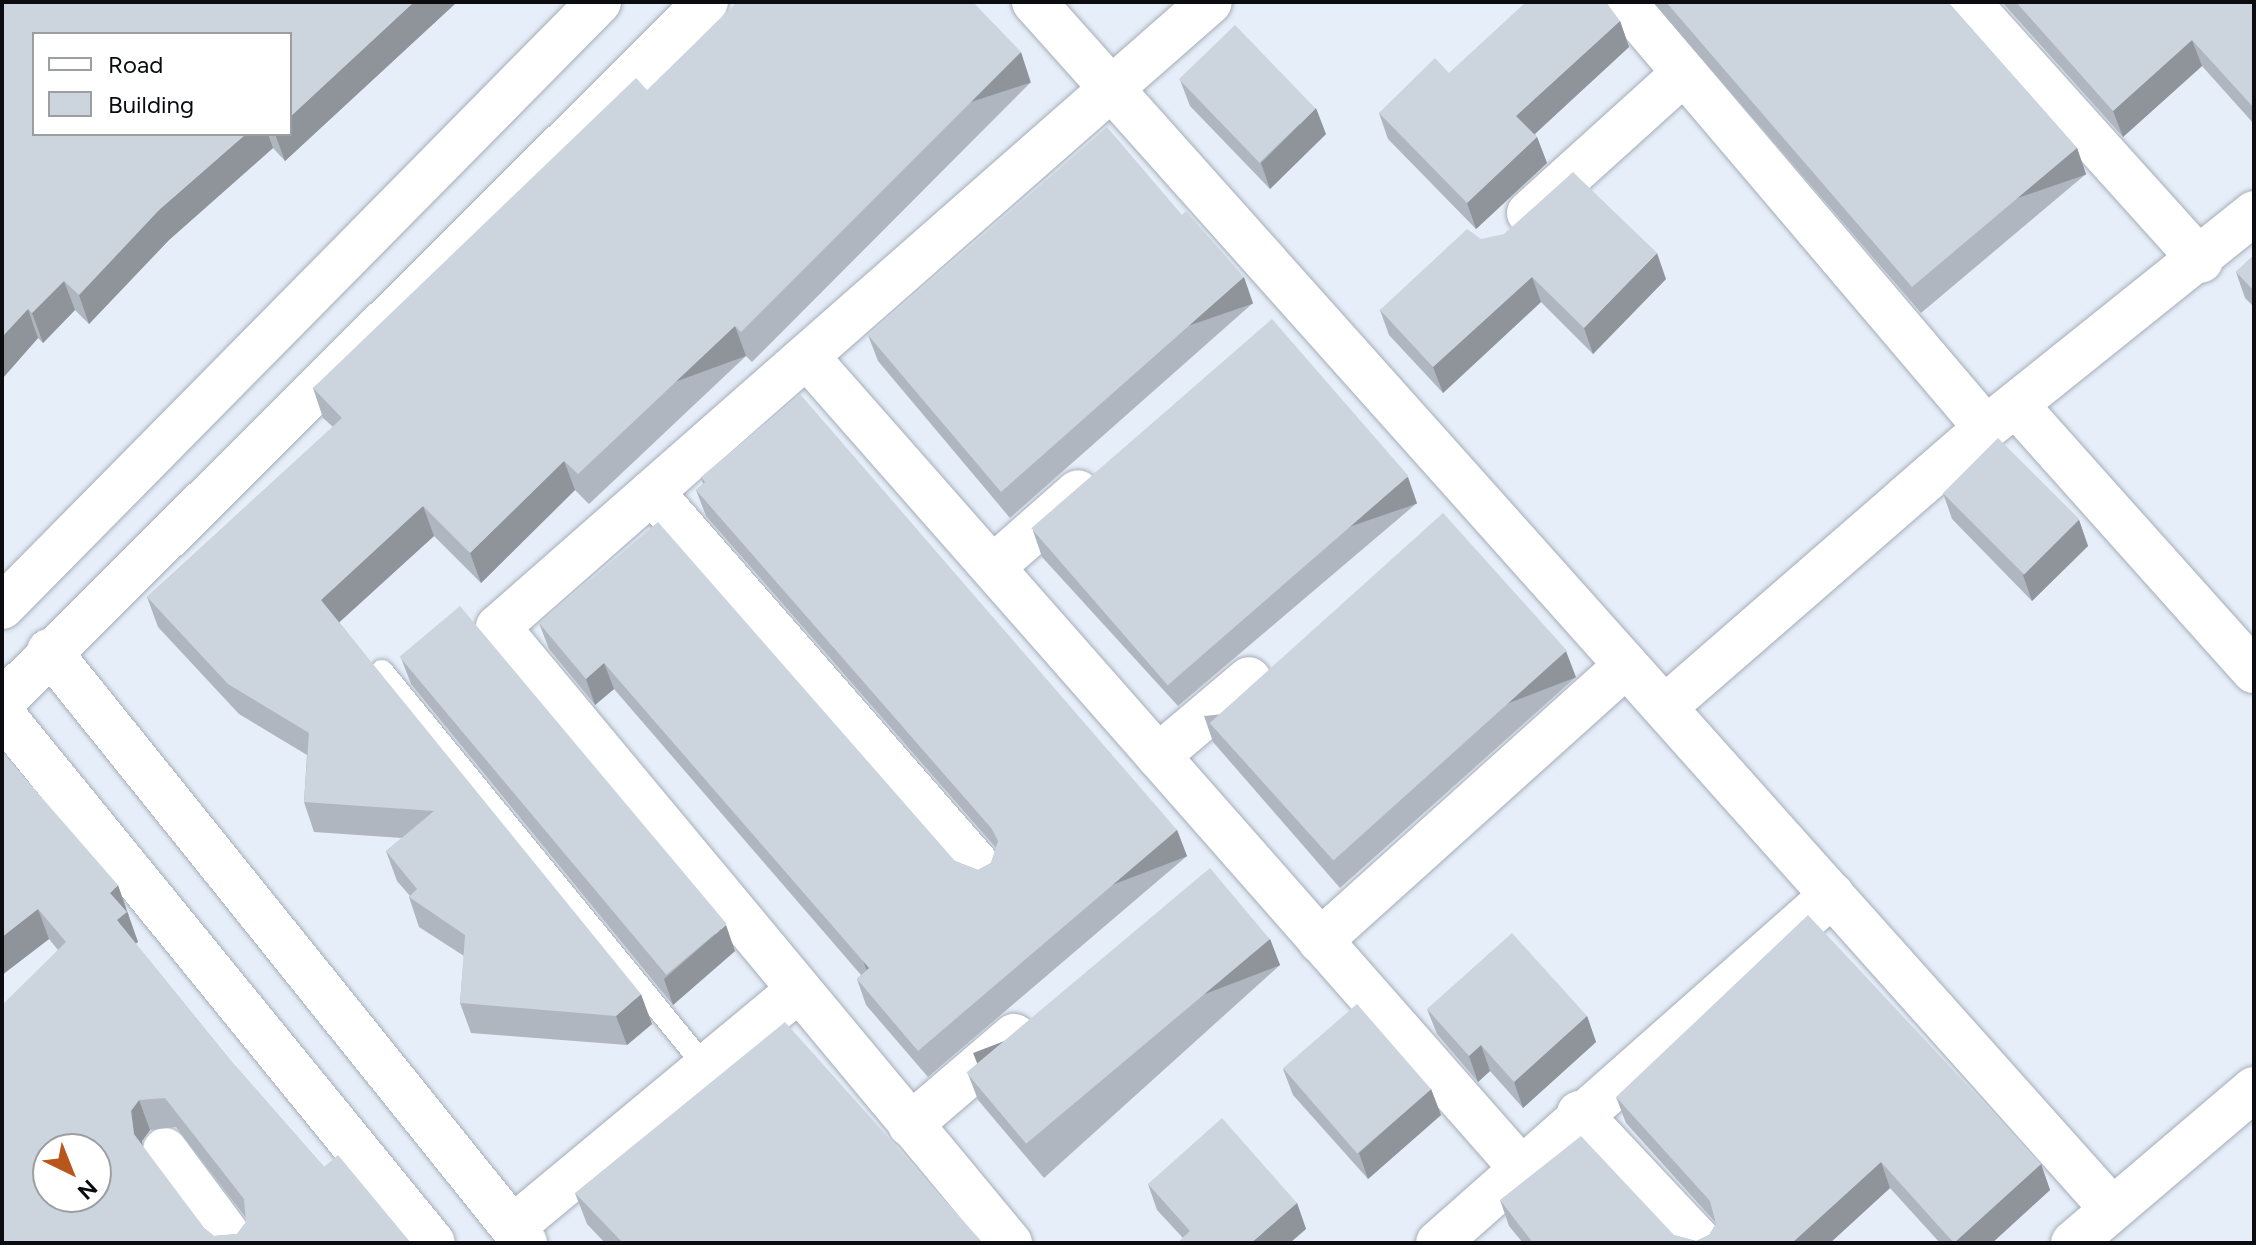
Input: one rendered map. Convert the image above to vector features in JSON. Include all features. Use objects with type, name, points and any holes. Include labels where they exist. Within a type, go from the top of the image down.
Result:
[{"type":"street","points":[[2,607],[599,2]]},
{"type":"street","points":[[433,1243],[5,693],[706,2]]},
{"type":"street","points":[[1034,2],[1666,706],[2112,1209]]},
{"type":"street","points":[[1010,1243],[498,627],[1210,2]]},
{"type":"street","points":[[1624,2],[1684,73],[2001,417],[2250,658]]},
{"type":"street","points":[[1968,2],[2201,261]]},
{"type":"street","points":[[1497,241],[1684,73]]},
{"type":"street","points":[[1666,706],[2001,417],[2201,261],[2254,213]]},
{"type":"street","points":[[1263,328],[1298,297]]},
{"type":"street","points":[[808,358],[1519,1166]]},
{"type":"street","points":[[993,567],[1111,463]]},
{"type":"street","points":[[1434,521],[1470,491]]},
{"type":"street","points":[[652,492],[983,871]]},
{"type":"street","points":[[49,651],[519,1235],[704,1065],[798,990]]},
{"type":"street","points":[[1158,756],[1278,654]]},
{"type":"street","points":[[1320,941],[1626,665]]},
{"type":"street","points":[[1201,877],[1237,846]]},
{"type":"street","points":[[1438,1243],[1579,1113],[1832,895]]},
{"type":"street","points":[[910,1125],[1043,1011]]},
{"type":"street","points":[[2073,1243],[2253,1092]]},
{"type":"street","points":[[1579,1113],[1701,1243]]},
{"type":"street","points":[[165,1150],[234,1243]]},
{"type":"lane","points":[[382,671],[704,1065]]},
{"type":"building","points":[[2,2],[414,2],[292,115],[292,32],[32,32],[32,136],[244,136],[159,210],[79,295],[64,281],[32,313],[28,309],[2,337]]},
{"type":"building","points":[[737,2],[973,2],[1021,52],[741,332],[735,326],[578,474],[564,461],[470,553],[423,506],[321,600],[641,994],[616,1016],[460,1003],[465,935],[409,897],[417,889],[386,851],[434,811],[304,802],[309,733],[228,684],[147,597],[342,418],[313,388],[636,78],[647,90]]},
{"type":"building","points":[[1526,2],[1606,2],[1620,21],[1516,116],[1537,137],[1467,203],[1379,113],[1435,58],[1449,73]]},
{"type":"building","points":[[1666,2],[1948,2],[2077,148],[1912,287]]},
{"type":"building","points":[[2016,2],[2254,2],[2254,108],[2192,40],[2113,111]]},
{"type":"building","points":[[1235,25],[1316,108],[1259,163],[1179,79]]},
{"type":"building","points":[[1107,127],[1182,215],[1186,211],[1244,277],[1001,492],[868,335]]},
{"type":"building","points":[[1573,172],[1657,253],[1584,328],[1532,277],[1433,367],[1380,310],[1467,229],[1481,239],[1504,234]]},
{"type":"building","points":[[2254,255],[2254,291],[2236,272]]},
{"type":"building","points":[[1272,319],[1408,476],[1168,685],[1031,528]]},
{"type":"building","points":[[800,394],[1177,830],[918,1051],[857,979],[869,968],[604,663],[586,679],[539,623],[658,522],[955,861],[978,870],[991,863],[998,841],[992,829],[696,490],[705,482],[701,477]]},
{"type":"building","points":[[1998,438],[2079,519],[2024,574],[1943,493]]},
{"type":"building","points":[[1443,513],[1567,650],[1333,861],[1210,723]]},
{"type":"building","points":[[460,606],[727,924],[666,975],[399,657]]},
{"type":"building","points":[[2,752],[118,885],[110,893],[127,912],[117,920],[231,1061],[324,1167],[338,1155],[411,1243],[2,1243],[2,1005],[66,942],[38,909],[2,937]],"holes":[[[165,1098],[244,1199],[246,1222],[237,1234],[214,1236],[204,1228],[134,1134],[131,1111],[139,1100]]]},
{"type":"building","points":[[1210,868],[1270,939],[1026,1144],[966,1072]]},
{"type":"building","points":[[1808,915],[2041,1164],[1954,1243],[1881,1162],[1792,1243],[1533,1243],[1500,1200],[1581,1136],[1674,1235],[1696,1241],[1709,1235],[1716,1224],[1710,1201],[1616,1097]]},
{"type":"building","points":[[1512,933],[1587,1016],[1514,1082],[1481,1045],[1469,1056],[1427,1009]]},
{"type":"building","points":[[1357,1004],[1431,1089],[1357,1154],[1283,1068]]},
{"type":"building","points":[[785,1022],[983,1243],[623,1243],[575,1193]]},
{"type":"building","points":[[1222,1118],[1297,1203],[1251,1243],[1177,1243],[1190,1231],[1148,1184]]}]
